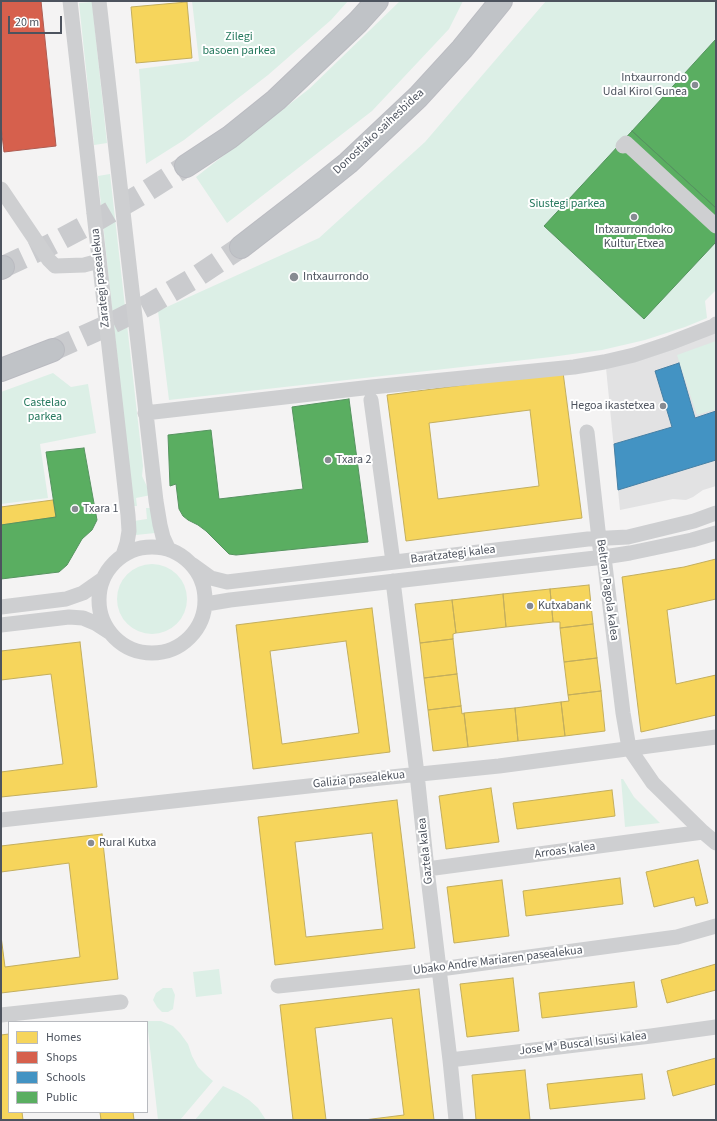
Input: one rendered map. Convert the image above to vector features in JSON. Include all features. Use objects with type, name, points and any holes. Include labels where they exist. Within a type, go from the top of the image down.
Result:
[{"type":"highway","points":[[186,166],[230,137],[276,100],[358,22],[377,1]]},
{"type":"highway","name":"Donostiako saihesbidea","points":[[241,247],[348,163],[386,128],[418,97],[462,49],[502,1]]},
{"type":"highway","points":[[1,370],[53,350]]},
{"type":"street","name":"Zarategi pasealekua","points":[[70,1],[129,531],[123,555]]},
{"type":"street","points":[[99,1],[156,501],[163,537],[168,548]]},
{"type":"street","points":[[623,146],[626,143],[716,226]]},
{"type":"street","points":[[1,189],[49,260],[55,266],[84,265],[99,261]]},
{"type":"street","points":[[146,413],[604,362],[634,355],[670,343],[714,326],[714,321]]},
{"type":"street","points":[[371,400],[394,562]]},
{"type":"street","name":"Beltran Pagola kalea","points":[[587,432],[600,548],[604,557],[623,713],[629,748]]},
{"type":"street","name":"Baratzategi kalea","points":[[193,565],[211,578],[227,582],[600,538],[628,537],[716,513]]},
{"type":"street","name":"Baratzategi kalea","points":[[206,604],[604,557],[630,553],[716,533]]},
{"type":"street","points":[[1,625],[69,617],[83,618],[109,632],[121,643],[134,650],[145,653],[169,651],[184,643],[194,633],[202,619],[206,604],[206,596],[204,586],[193,565],[183,556],[168,548],[159,546],[147,546],[133,550],[114,562],[103,579],[99,593],[100,609],[104,624],[109,632]]},
{"type":"street","points":[[1,607],[66,599],[83,593],[103,579]]},
{"type":"street","name":"Gaztela kalea","points":[[393,581],[418,774],[427,869],[440,969],[456,1120]]},
{"type":"street","name":"Galizia pasealekua","points":[[1,820],[499,766],[716,737]]},
{"type":"street","points":[[629,748],[653,783],[716,843]]},
{"type":"street","name":"Arroas kalea","points":[[427,869],[703,832]]},
{"type":"street","name":"Ubako Andre Mariaren pasealekua","points":[[278,986],[440,969],[677,937],[716,926]]},
{"type":"street","points":[[1,1015],[121,1002]]},
{"type":"street","name":"Jose Mª Buscal Isusi kalea","points":[[450,1060],[716,1027]]},
{"type":"shaded area","name":"Hegoa ikastetxea","points":[[716,331],[716,486],[703,490],[686,500],[673,499],[620,510],[606,368]]},
{"type":"green space","name":"Zilegi basoen parkea","points":[[192,1],[348,1],[331,20],[268,75],[184,140],[146,164],[139,69],[199,61]]},
{"type":"green space","points":[[400,1],[463,1],[449,29],[372,111],[227,223],[196,177],[309,89]]},
{"type":"green space","name":"Siustegi parkea","points":[[546,1],[716,1],[716,290],[705,301],[707,318],[645,340],[602,350],[169,400],[158,311],[319,238],[425,142]]},
{"type":"green space","points":[[92,2],[107,143],[94,145],[79,3]]},
{"type":"green space","points":[[110,174],[143,466],[142,476],[151,495],[136,498],[137,506],[133,506],[98,176]]},
{"type":"green space","points":[[716,341],[716,409],[697,415],[677,355]]},
{"type":"green space","name":"Castelao parkea","points":[[53,373],[71,387],[88,384],[96,433],[40,444],[48,498],[1,504],[1,392]]},
{"type":"green space","points":[[146,508],[152,508],[155,533],[136,535],[134,521],[147,519]]},
{"type":"green space","points":[[152,564],[171,570],[181,580],[187,599],[181,618],[171,628],[152,634],[133,628],[123,618],[117,599],[123,580],[133,570]]},
{"type":"green space","points":[[621,779],[623,779],[634,797],[660,823],[625,827]]},
{"type":"green space","points":[[219,969],[222,994],[196,997],[193,972]]},
{"type":"green space","points":[[163,988],[172,988],[175,995],[173,1009],[168,1012],[162,1012],[153,1000],[156,993]]},
{"type":"green space","points":[[148,1021],[161,1021],[173,1026],[188,1044],[198,1067],[213,1081],[180,1120],[158,1120]]},
{"type":"green space","points":[[223,1086],[249,1100],[258,1108],[266,1120],[195,1120]]},
{"type":"building: Homes","points":[[187,2],[192,58],[136,63],[131,7]]},
{"type":"building: Homes","points":[[563,372],[582,518],[406,541],[387,395]],"holes":[[[530,410],[539,486],[438,499],[429,423]]]},
{"type":"building: Homes","points":[[53,500],[56,517],[1,525],[1,507]]},
{"type":"building: Homes","points":[[716,559],[716,599],[667,610],[676,684],[716,675],[716,715],[641,732],[622,577],[684,567]]},
{"type":"building: Homes","points":[[589,585],[593,624],[560,628],[560,622],[553,622],[550,589]]},
{"type":"building: Homes","points":[[550,589],[553,622],[506,627],[503,594]]},
{"type":"building: Homes","points":[[503,594],[506,627],[456,633],[452,600]]},
{"type":"building: Homes","points":[[452,600],[456,633],[453,634],[453,639],[420,643],[415,604]]},
{"type":"building: Homes","points":[[372,608],[390,752],[253,769],[236,625]],"holes":[[[346,641],[359,733],[282,744],[270,651]]]},
{"type":"building: Homes","points":[[593,624],[597,658],[564,662],[560,628]]},
{"type":"building: Homes","points":[[453,639],[457,674],[424,678],[420,643]]},
{"type":"building: Homes","points":[[80,642],[97,787],[1,797],[1,772],[63,764],[51,674],[1,680],[1,651]]},
{"type":"building: Homes","points":[[597,658],[601,691],[568,695],[564,662]]},
{"type":"building: Homes","points":[[457,674],[461,706],[428,710],[424,678]]},
{"type":"building: Homes","points":[[601,691],[605,731],[565,736],[561,702],[569,701],[568,695]]},
{"type":"building: Homes","points":[[561,702],[565,736],[518,741],[515,708]]},
{"type":"building: Homes","points":[[461,706],[462,714],[464,713],[468,747],[433,751],[428,710]]},
{"type":"building: Homes","points":[[515,708],[518,741],[468,747],[464,713]]},
{"type":"building: Homes","points":[[491,788],[499,842],[446,849],[439,796]]},
{"type":"building: Homes","points":[[612,790],[615,816],[517,829],[513,803]]},
{"type":"building: Homes","points":[[397,800],[415,948],[275,965],[258,817]],"holes":[[[372,833],[383,929],[306,937],[295,842]]]},
{"type":"building: Homes","points":[[102,834],[118,979],[1,993],[1,936],[5,967],[80,957],[69,863],[1,872],[1,846]]},
{"type":"building: Homes","points":[[698,860],[708,903],[696,906],[694,897],[654,907],[646,872]]},
{"type":"building: Homes","points":[[620,878],[623,904],[526,916],[523,891]]},
{"type":"building: Homes","points":[[502,880],[509,936],[454,943],[447,887]]},
{"type":"building: Homes","points":[[716,964],[716,990],[667,1003],[661,980]]},
{"type":"building: Homes","points":[[513,978],[519,1031],[467,1037],[460,984]]},
{"type":"building: Homes","points":[[634,982],[637,1007],[542,1018],[539,993]]},
{"type":"building: Homes","points":[[419,989],[434,1120],[364,1120],[404,1115],[392,1018],[315,1028],[326,1120],[293,1120],[280,1005]]},
{"type":"building: Homes","points":[[8,1034],[8,1113],[22,1113],[23,1120],[1,1120],[1,1035]]},
{"type":"building: Homes","points":[[716,1058],[716,1084],[673,1096],[667,1071]]},
{"type":"building: Homes","points":[[525,1070],[530,1120],[476,1120],[472,1075]]},
{"type":"building: Homes","points":[[642,1074],[645,1099],[550,1109],[547,1084]]},
{"type":"building: Homes","points":[[100,1113],[133,1113],[134,1120],[101,1120]]},
{"type":"building: Shops","points":[[1,1],[41,1],[56,146],[4,152],[1,126]]},
{"type":"building: Schools","points":[[679,363],[695,418],[716,411],[716,460],[618,490],[614,444],[672,427],[655,371]]},
{"type":"building: Public","name":"Intxaurrondo Udal Kirol Gunea","points":[[716,39],[716,208],[632,131]]},
{"type":"building: Public","name":"Intxaurrondoko Kultur Etxea","points":[[632,131],[716,208],[716,242],[644,319],[544,226]]},
{"type":"building: Public","name":"Txara 2","points":[[349,399],[368,542],[236,555],[229,554],[206,531],[183,516],[179,509],[176,484],[170,486],[168,435],[211,430],[219,499],[303,489],[292,407]]},
{"type":"building: Public","name":"Txara 1","points":[[84,448],[97,520],[92,530],[82,539],[67,565],[59,572],[1,579],[1,525],[56,517],[46,452]]},
{"type":"tunnel","points":[[3,267],[50,245],[97,220],[186,166]]},
{"type":"tunnel","points":[[53,350],[150,304],[196,277],[241,247]]},
{"type":"place","name":"Intxaurrondo Udal Kirol Gunea","points":[[695,85]]},
{"type":"place","name":"Intxaurrondoko Kultur Etxea","points":[[634,217]]},
{"type":"place","name":"Intxaurrondo","points":[[294,277]]},
{"type":"place","name":"Hegoa ikastetxea","points":[[663,406]]},
{"type":"place","name":"Txara 2","points":[[328,460]]},
{"type":"place","name":"Txara 1","points":[[75,509]]},
{"type":"place","name":"Kutxabank","points":[[530,606]]},
{"type":"place","name":"Rural Kutxa","points":[[91,843]]}]
